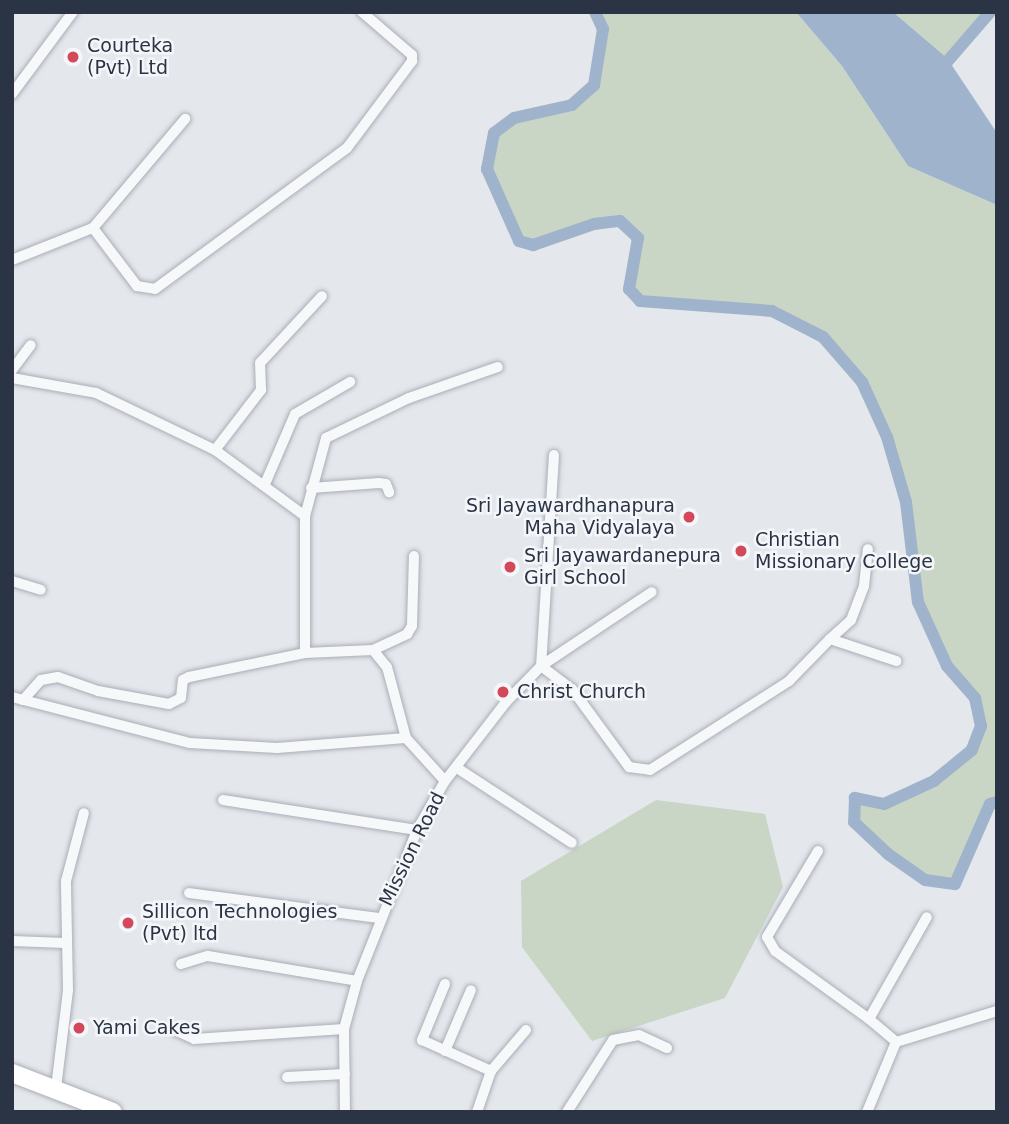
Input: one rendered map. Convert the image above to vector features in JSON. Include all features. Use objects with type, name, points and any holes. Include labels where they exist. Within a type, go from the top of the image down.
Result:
[{"type":"main road","points":[[12,1073],[56,1088],[104,1110]]},
{"type":"street","points":[[12,94],[73,12]]},
{"type":"street","points":[[93,228],[137,286],[155,289],[346,148],[412,61],[412,55],[362,12]]},
{"type":"street","points":[[12,260],[93,228],[185,119]]},
{"type":"street","points":[[215,450],[261,390],[257,376],[260,363],[322,296]]},
{"type":"street","points":[[12,370],[31,345]]},
{"type":"street","points":[[304,653],[305,516],[326,438],[409,398],[498,367]]},
{"type":"street","points":[[12,378],[96,393],[215,450],[265,484],[305,516]]},
{"type":"street","points":[[265,484],[295,414],[349,382]]},
{"type":"street","points":[[554,455],[541,666],[572,689],[629,767],[637,772],[650,770],[789,681],[850,620],[864,586],[868,549]]},
{"type":"street","points":[[311,488],[379,483],[386,484],[389,492]]},
{"type":"street","points":[[17,699],[41,680],[58,677],[98,691],[169,704],[180,698],[183,680],[189,677],[304,653],[373,650],[407,634],[412,626],[414,556]]},
{"type":"street","points":[[12,580],[41,590]]},
{"type":"street","name":"Mission Road","points":[[345,1112],[344,1029],[357,981],[379,918],[417,830],[445,781],[506,702],[541,666],[652,592]]},
{"type":"street","points":[[830,639],[895,661]]},
{"type":"street","points":[[373,650],[387,667],[406,737],[445,781]]},
{"type":"street","points":[[17,699],[190,743],[277,748],[406,737]]},
{"type":"street","points":[[457,768],[572,843]]},
{"type":"street","points":[[223,800],[417,830]]},
{"type":"street","points":[[56,1088],[68,990],[65,943],[66,881],[84,813]]},
{"type":"street","points":[[818,851],[767,937],[775,951],[869,1019],[896,1042]]},
{"type":"street","points":[[189,893],[379,918]]},
{"type":"street","points":[[869,1019],[927,917]]},
{"type":"street","points":[[12,941],[65,943]]},
{"type":"street","points":[[181,964],[208,956],[357,981]]},
{"type":"street","points":[[445,984],[422,1041],[491,1071]]},
{"type":"street","points":[[445,1051],[471,990]]},
{"type":"street","points":[[896,1042],[997,1012]]},
{"type":"street","points":[[172,1029],[194,1040],[344,1029]]},
{"type":"street","points":[[477,1112],[491,1071],[526,1030]]},
{"type":"street","points":[[567,1112],[613,1040],[639,1035],[667,1048]]},
{"type":"street","points":[[867,1112],[896,1042]]},
{"type":"street","points":[[287,1077],[345,1074]]},
{"type":"green space","points":[[595,12],[796,12],[842,66],[908,166],[997,205],[997,802],[990,804],[955,884],[925,880],[888,854],[854,822],[855,798],[884,803],[934,781],[972,750],[981,726],[975,698],[947,666],[918,602],[906,502],[887,437],[862,382],[823,337],[772,311],[640,301],[629,289],[638,238],[620,221],[594,224],[533,245],[519,241],[501,204],[487,169],[494,133],[514,118],[572,105],[594,85],[603,29]]},
{"type":"green space","points":[[893,12],[990,12],[947,58]]},
{"type":"green space","points":[[656,800],[765,814],[783,887],[725,998],[592,1041],[522,947],[521,881]]},
{"type":"water","points":[[796,12],[893,12],[947,58],[997,133],[997,205],[908,166],[842,66]]},
{"type":"waterway","points":[[595,12],[603,29],[594,85],[572,105],[514,118],[494,133],[487,169],[519,241],[533,245],[594,224],[620,221],[638,238],[629,289],[640,301],[772,311],[823,337],[862,382],[887,437],[906,502],[918,602],[947,666],[975,698],[981,726],[972,750],[934,781],[884,804],[855,798],[854,822],[888,854],[925,880],[955,884],[990,804],[997,802]]},
{"type":"waterway","points":[[940,70],[990,12]]},
{"type":"place","name":"Courteka (Pvt) Ltd","points":[[73,57]]},
{"type":"place","name":"Sri Jayawardhanapura Maha Vidyalaya","points":[[689,517]]},
{"type":"place","name":"Christian Missionary College","points":[[741,551]]},
{"type":"place","name":"Sri Jayawardanepura Girl School","points":[[510,567]]},
{"type":"place","name":"Christ Church","points":[[503,692]]},
{"type":"place","name":"Sillicon Technologies (Pvt) ltd","points":[[128,923]]},
{"type":"place","name":"Yami Cakes","points":[[79,1028]]}]
